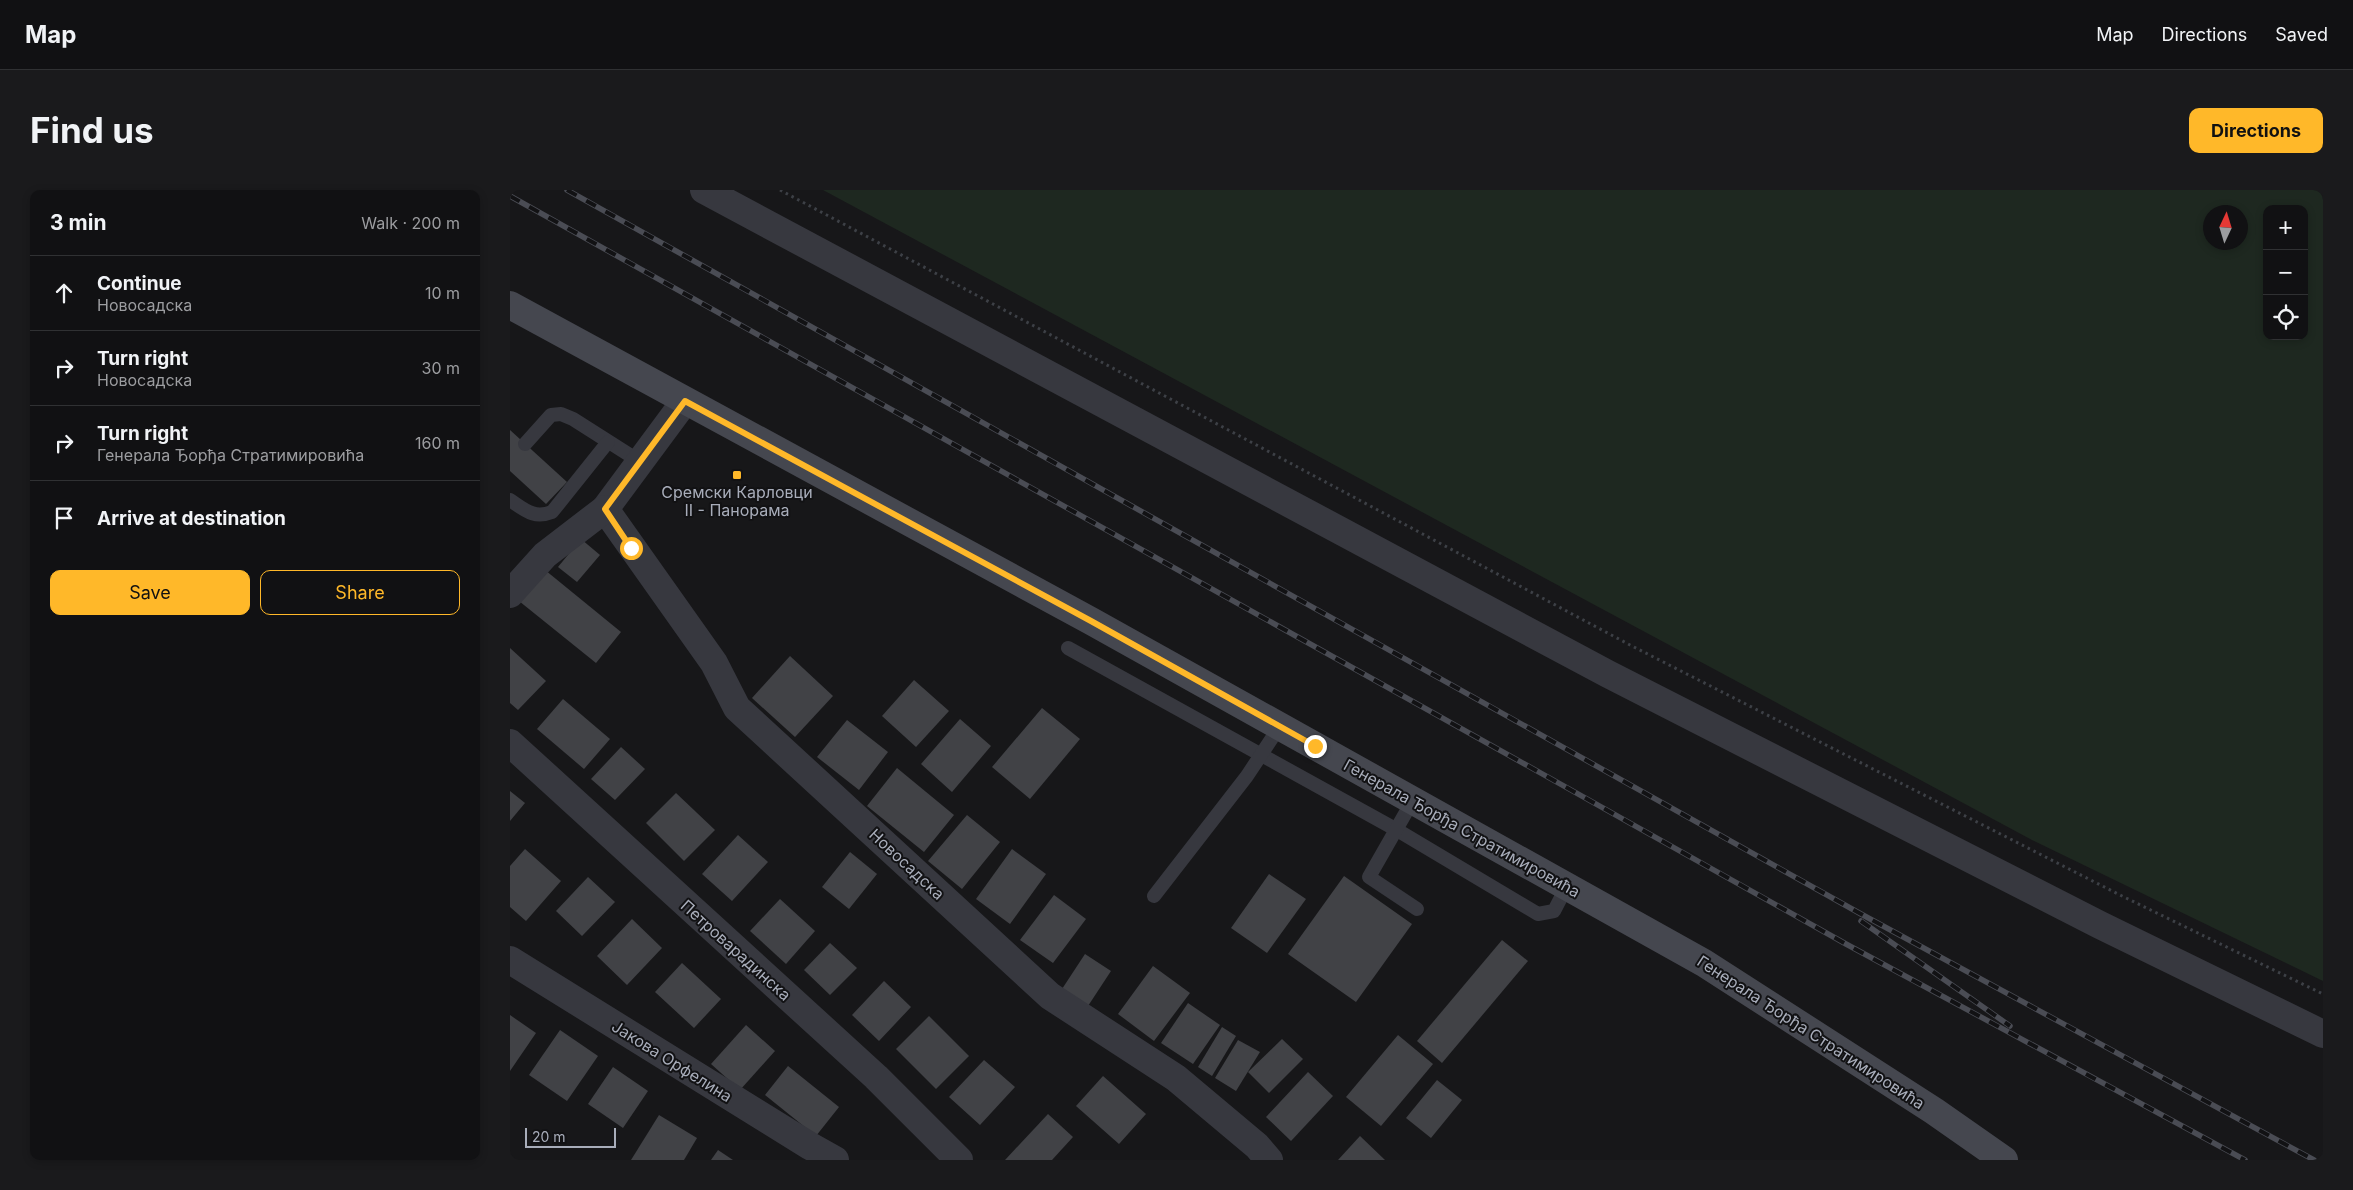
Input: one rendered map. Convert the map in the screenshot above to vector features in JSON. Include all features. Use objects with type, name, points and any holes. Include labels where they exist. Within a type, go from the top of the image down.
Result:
[{"type":"main road","name":"Генерала Ђорђа Стратимировића","points":[[510,305],[1091,621],[1704,962],[1934,1111],[2004,1160]]},
{"type":"street","points":[[704,190],[1608,674],[2091,921],[2323,1034]]},
{"type":"street","points":[[510,594],[545,555],[605,509],[685,401]]},
{"type":"street","name":"Новосадска","points":[[605,509],[714,663],[737,708],[1050,996],[1176,1078],[1257,1146],[1269,1160]]},
{"type":"street","name":"Петроварадинска","points":[[510,743],[876,1077],[959,1160]]},
{"type":"street","name":"Јакова Орфелина","points":[[510,960],[802,1141],[836,1160]]},
{"type":"lane","points":[[525,444],[551,415],[561,414],[573,419],[640,461]]},
{"type":"lane","points":[[510,500],[531,514],[542,516],[552,512],[608,442]]},
{"type":"lane","points":[[1068,648],[1397,830],[1538,914],[1554,911],[1567,886]]},
{"type":"lane","points":[[1154,896],[1261,755],[1280,726]]},
{"type":"lane","points":[[1413,800],[1369,877],[1417,909]]},
{"type":"path","points":[[780,190],[1630,645],[2122,896],[2323,994]]},
{"type":"shaded area","points":[[823,190],[2323,190],[2323,981],[2032,840]]},
{"type":"building","points":[[510,430],[567,482],[546,504],[510,471]]},
{"type":"building","points":[[581,539],[600,555],[577,582],[558,567]]},
{"type":"building","points":[[545,570],[621,632],[596,663],[519,601]]},
{"type":"building","points":[[510,648],[546,681],[518,710],[510,703]]},
{"type":"building","points":[[790,656],[833,696],[795,737],[752,698]]},
{"type":"building","points":[[914,680],[949,711],[916,747],[882,716]]},
{"type":"building","points":[[563,699],[610,739],[584,769],[537,729]]},
{"type":"building","points":[[1042,708],[1080,739],[1030,799],[992,767]]},
{"type":"building","points":[[960,719],[991,746],[952,792],[921,764]]},
{"type":"building","points":[[847,720],[888,752],[859,790],[817,757]]},
{"type":"building","points":[[621,747],[645,769],[615,800],[591,779]]},
{"type":"building","points":[[897,768],[954,815],[924,852],[867,806]]},
{"type":"building","points":[[510,791],[525,803],[510,821]]},
{"type":"building","points":[[676,793],[715,830],[684,861],[646,823]]},
{"type":"building","points":[[967,815],[1000,842],[962,889],[928,861]]},
{"type":"building","points":[[738,835],[768,862],[732,901],[702,874]]},
{"type":"building","points":[[525,849],[561,881],[526,921],[510,907],[510,866]]},
{"type":"building","points":[[1012,849],[1046,874],[1010,924],[976,899]]},
{"type":"building","points":[[850,852],[877,874],[849,909],[822,887]]},
{"type":"building","points":[[1269,874],[1306,899],[1267,953],[1231,928]]},
{"type":"building","points":[[1344,876],[1412,924],[1356,1002],[1288,954]]},
{"type":"building","points":[[588,877],[615,902],[582,936],[556,911]]},
{"type":"building","points":[[1054,895],[1086,919],[1053,963],[1020,940]]},
{"type":"building","points":[[780,899],[815,931],[786,964],[750,931]]},
{"type":"building","points":[[632,919],[662,948],[627,985],[597,956]]},
{"type":"building","points":[[1502,940],[1528,961],[1442,1063],[1417,1041]]},
{"type":"building","points":[[830,943],[857,968],[830,995],[804,970]]},
{"type":"building","points":[[1085,954],[1111,971],[1088,1006],[1062,989]]},
{"type":"building","points":[[682,963],[721,999],[694,1028],[655,992]]},
{"type":"building","points":[[1153,966],[1190,993],[1154,1041],[1118,1014]]},
{"type":"building","points":[[884,981],[911,1007],[879,1041],[852,1015]]},
{"type":"building","points":[[1188,1003],[1220,1025],[1193,1064],[1161,1043]]},
{"type":"building","points":[[510,1015],[536,1033],[510,1071]]},
{"type":"building","points":[[929,1016],[969,1056],[936,1089],[896,1049]]},
{"type":"building","points":[[746,1025],[775,1051],[740,1090],[711,1064]]},
{"type":"building","points":[[1222,1027],[1236,1036],[1212,1076],[1198,1067]]},
{"type":"building","points":[[560,1030],[598,1056],[567,1101],[529,1075]]},
{"type":"building","points":[[1398,1035],[1433,1064],[1381,1126],[1346,1097]]},
{"type":"building","points":[[1282,1039],[1303,1059],[1269,1093],[1248,1072]]},
{"type":"building","points":[[1238,1040],[1260,1052],[1236,1091],[1215,1078]]},
{"type":"building","points":[[984,1060],[1015,1087],[980,1125],[949,1097]]},
{"type":"building","points":[[788,1066],[839,1107],[816,1136],[765,1095]]},
{"type":"building","points":[[613,1067],[648,1091],[623,1128],[588,1104]]},
{"type":"building","points":[[1308,1072],[1333,1096],[1291,1141],[1266,1117]]},
{"type":"building","points":[[1103,1076],[1146,1114],[1119,1144],[1076,1106]]},
{"type":"building","points":[[1437,1080],[1462,1100],[1431,1138],[1406,1118]]},
{"type":"building","points":[[1048,1114],[1073,1137],[1052,1160],[1005,1160]]},
{"type":"building","points":[[659,1115],[697,1138],[684,1160],[631,1160]]},
{"type":"building","points":[[1360,1136],[1385,1160],[1338,1160]]},
{"type":"building","points":[[718,1150],[733,1160],[711,1160]]},
{"type":"railway","points":[[567,190],[1861,914],[2314,1160]]},
{"type":"railway","points":[[510,196],[1846,944],[2245,1160]]},
{"type":"railway","points":[[1861,921],[2010,1026]]},
{"type":"place","name":"Сремски Карловци II - Панорама","points":[[737,475]]},
{"type":"route","points":[[631,548],[605,509],[685,401],[1091,621],[1315,746]]}]
